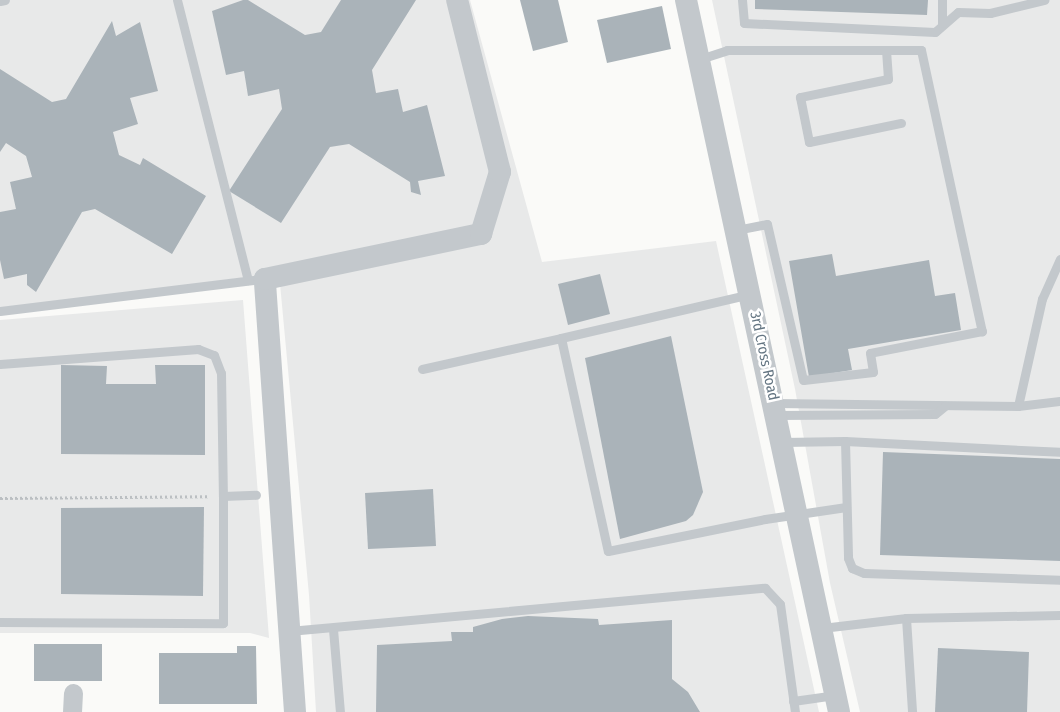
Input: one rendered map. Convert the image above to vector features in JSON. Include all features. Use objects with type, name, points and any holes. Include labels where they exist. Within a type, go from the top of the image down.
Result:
[{"type":"street","points":[[295,712],[256,280],[481,234],[500,172],[457,0]]},
{"type":"street","name":"3rd Cross Road","points":[[686,0],[837,703]]},
{"type":"street","points":[[72,712],[73,693]]},
{"type":"lane","points":[[0,1],[5,0]]},
{"type":"lane","points":[[0,311],[256,280],[177,0]]},
{"type":"lane","points":[[742,0],[744,23],[935,32],[942,23],[958,12],[990,13],[1044,0]]},
{"type":"lane","points":[[942,0],[942,23]]},
{"type":"lane","points":[[698,60],[727,50],[921,50],[982,332],[870,353],[873,372],[803,380],[767,224],[735,230]]},
{"type":"lane","points":[[886,50],[888,79],[800,96],[809,142],[901,123]]},
{"type":"lane","points":[[1018,406],[1042,299],[1060,259]]},
{"type":"lane","points":[[422,369],[750,294]]},
{"type":"lane","points":[[561,338],[608,552],[797,514],[846,507]]},
{"type":"lane","points":[[0,364],[198,349],[214,355],[219,361],[221,373],[223,496],[223,622],[0,622]]},
{"type":"lane","points":[[775,409],[935,414],[945,406],[1018,406],[1060,402]]},
{"type":"lane","points":[[782,442],[844,441],[1060,452]]},
{"type":"lane","points":[[844,441],[848,558],[852,568],[864,573],[1060,580]]},
{"type":"lane","points":[[223,496],[256,495]]},
{"type":"lane","points":[[289,631],[333,629],[765,588],[780,604],[795,712]]},
{"type":"lane","points":[[821,628],[906,618],[1060,615]]},
{"type":"lane","points":[[906,618],[912,712]]},
{"type":"lane","points":[[333,629],[340,712]]},
{"type":"lane","points":[[793,701],[837,703]]},
{"type":"path","points":[[0,498],[223,496]]},
{"type":"shaded area","points":[[0,0],[470,0],[542,262],[716,241],[819,712],[316,712],[309,595],[279,273],[0,309]]},
{"type":"shaded area","points":[[712,0],[1060,0],[1060,712],[860,712],[830,583],[795,389]]},
{"type":"shaded area","points":[[243,300],[269,638],[250,633],[0,633],[0,320]]},
{"type":"building","points":[[248,0],[305,35],[321,32],[341,0],[416,0],[372,70],[376,93],[398,89],[403,112],[427,105],[445,176],[418,181],[421,195],[411,192],[410,182],[349,144],[330,147],[281,223],[229,191],[282,109],[279,89],[248,96],[244,71],[226,75],[212,11]]},
{"type":"building","points":[[520,0],[558,0],[568,42],[533,51]]},
{"type":"building","points":[[755,0],[928,0],[927,15],[755,9]]},
{"type":"building","points":[[662,6],[671,49],[607,63],[597,20]]},
{"type":"building","points":[[112,21],[116,36],[140,22],[158,91],[130,98],[138,124],[113,132],[119,155],[140,165],[143,158],[206,196],[172,254],[95,209],[82,212],[36,292],[27,285],[27,274],[4,279],[0,260],[0,212],[16,209],[10,182],[32,177],[26,156],[6,143],[0,152],[0,69],[52,102],[66,99]]},
{"type":"building","points":[[832,254],[836,276],[929,260],[935,296],[955,293],[961,330],[848,349],[852,370],[809,377],[789,261]]},
{"type":"building","points":[[600,274],[610,314],[568,325],[558,284]]},
{"type":"building","points":[[671,336],[703,492],[693,515],[686,521],[620,539],[585,358]]},
{"type":"building","points":[[61,365],[107,366],[106,384],[156,384],[155,365],[205,365],[205,455],[61,454]]},
{"type":"building","points":[[883,452],[1060,459],[1060,561],[880,555]]},
{"type":"building","points":[[433,489],[436,546],[368,549],[365,493]]},
{"type":"building","points":[[204,507],[203,596],[61,594],[61,508]]},
{"type":"building","points":[[528,616],[598,619],[599,625],[672,620],[672,679],[688,692],[700,712],[376,712],[377,645],[452,641],[451,632],[473,632],[473,627],[502,619]]},
{"type":"building","points":[[34,644],[102,644],[102,681],[34,681]]},
{"type":"building","points":[[237,646],[256,646],[257,704],[159,704],[159,653],[237,653]]},
{"type":"building","points":[[938,648],[1029,652],[1027,712],[935,712]]}]
